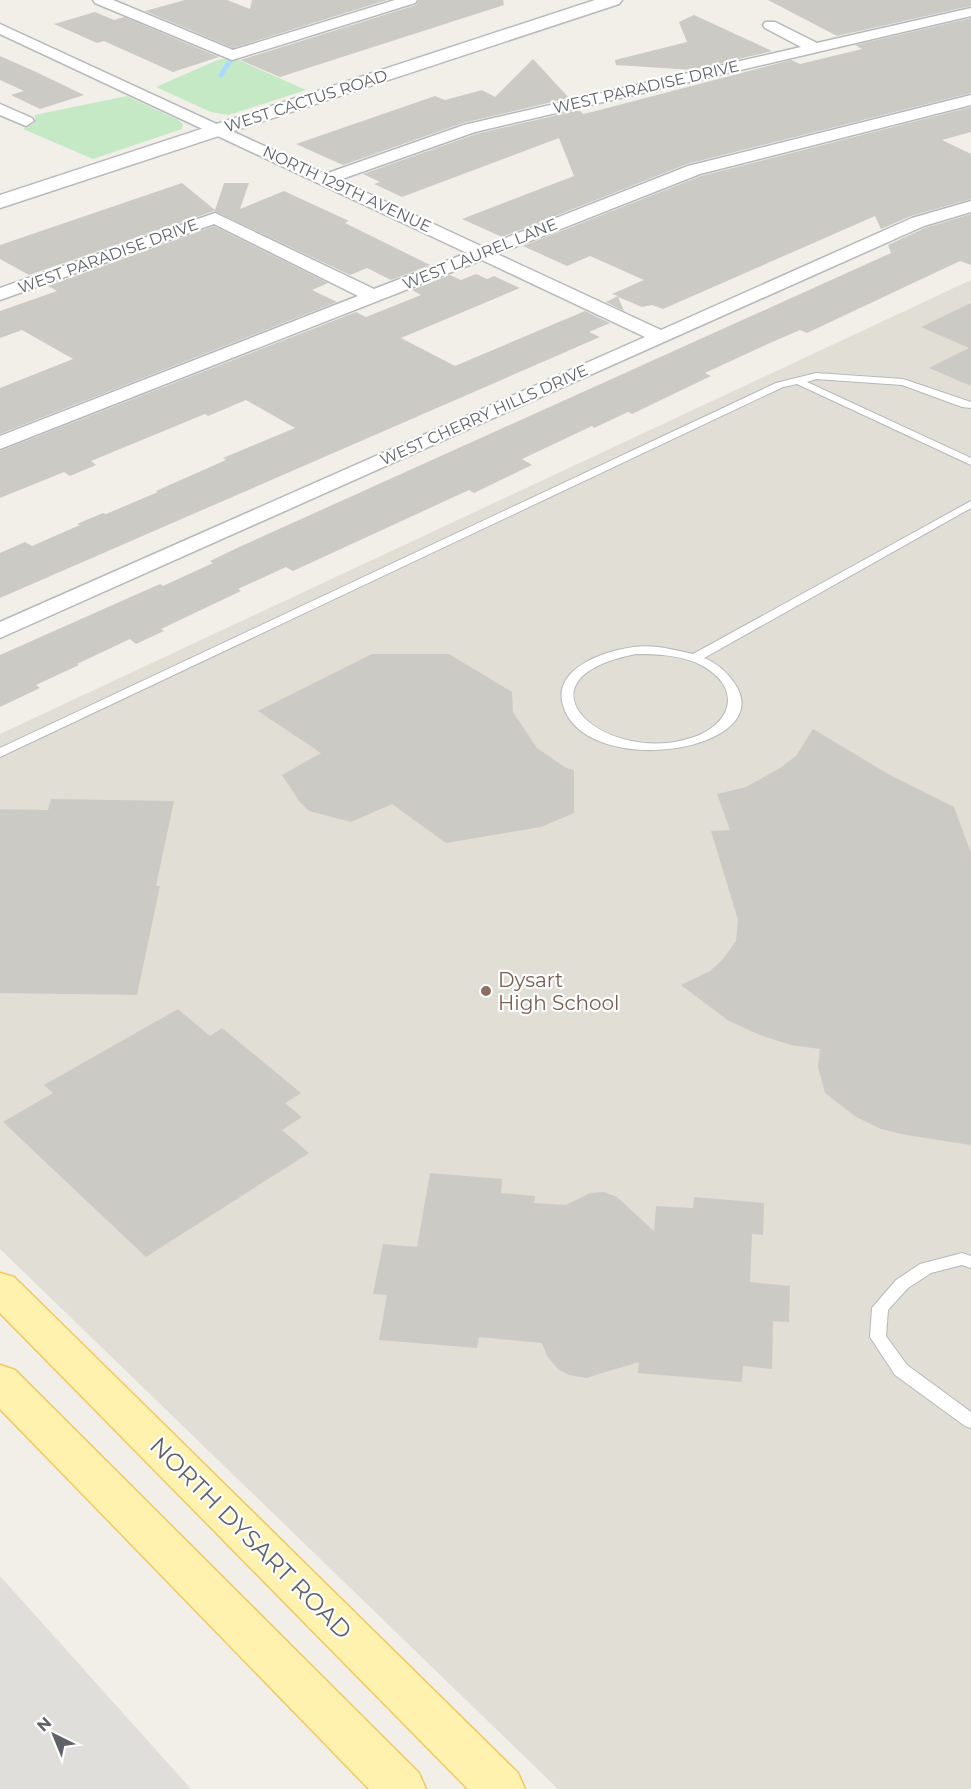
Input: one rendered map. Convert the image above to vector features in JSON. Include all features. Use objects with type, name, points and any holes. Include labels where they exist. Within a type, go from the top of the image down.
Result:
[{"type":"main road","name":"WEST CACTUS ROAD","points":[[0,202],[613,0]]},
{"type":"main road","name":"NORTH DYSART ROAD","points":[[0,1288],[501,1789]]},
{"type":"main road","points":[[0,1382],[402,1789]]},
{"type":"street","points":[[100,0],[232,55],[410,0]]},
{"type":"street","points":[[119,8],[138,3]]},
{"type":"street","name":"WEST PARADISE DRIVE","points":[[326,179],[470,128],[971,12]]},
{"type":"street","points":[[770,25],[815,48]]},
{"type":"street","name":"NORTH 129TH AVENUE","points":[[0,28],[661,337]]},
{"type":"street","points":[[0,41],[18,36]]},
{"type":"street","points":[[605,83],[621,93]]},
{"type":"street","name":"WEST LAUREL LANE","points":[[0,443],[694,170],[971,100]]},
{"type":"street","points":[[0,109],[26,121],[0,129]]},
{"type":"street","name":"WEST CHERRY HILLS DRIVE","points":[[0,631],[918,222],[971,206]]},
{"type":"street","name":"WEST PARADISE DRIVE","points":[[0,294],[215,218],[372,296]]},
{"type":"lane","points":[[0,753],[780,385],[816,376],[903,382],[962,404],[971,405]]},
{"type":"lane","points":[[798,381],[971,462]]},
{"type":"lane","points":[[695,658],[714,668],[728,680],[735,694],[734,709],[726,723],[711,734],[691,743],[666,747],[641,747],[616,742],[594,733],[578,721],[569,707],[567,692],[573,678],[585,666],[600,659],[636,650],[657,650],[695,658],[971,504]]},
{"type":"lane","points":[[971,1262],[962,1259],[926,1268],[902,1284],[880,1308],[878,1337],[901,1370],[971,1421]]},
{"type":"shaded area","name":"Dysart High School","points":[[971,280],[971,1789],[558,1789],[0,1249],[0,734]]},
{"type":"shaded area","points":[[0,1576],[191,1789],[0,1789]]},
{"type":"green space","points":[[220,59],[236,59],[306,90],[228,115],[211,112],[156,87]]},
{"type":"green space","points":[[127,96],[178,120],[183,124],[182,129],[93,159],[23,129],[35,123],[35,115]]},
{"type":"building","points":[[185,0],[227,0],[250,9],[252,0],[387,0],[233,48],[145,11]]},
{"type":"building","points":[[419,0],[503,0],[504,5],[280,77],[240,60],[416,5]]},
{"type":"building","points":[[768,0],[971,0],[971,6],[837,36]]},
{"type":"building","points":[[95,12],[114,20],[124,17],[219,57],[173,72],[104,41],[97,43],[54,24]]},
{"type":"building","points":[[694,15],[772,51],[693,70],[616,65],[615,60],[687,42],[679,22]]},
{"type":"building","points":[[971,18],[971,93],[687,164],[502,237],[462,219],[574,176],[559,138],[402,197],[374,184],[380,182],[363,174],[476,134],[579,110],[583,114],[596,111],[791,60],[800,64],[862,49],[855,45]]},
{"type":"building","points":[[0,56],[84,95],[40,109],[11,95],[24,91],[0,80]]},
{"type":"building","points":[[533,59],[569,98],[463,123],[343,165],[296,144],[435,96],[445,100],[482,90],[495,97]]},
{"type":"building","points":[[971,107],[971,132],[942,140],[971,154],[971,199],[911,216],[881,229],[875,216],[663,309],[652,305],[642,307],[618,297],[624,311],[606,302],[618,296],[612,294],[644,280],[590,256],[567,266],[523,246],[701,176]]},
{"type":"building","points":[[182,183],[215,210],[224,183],[249,183],[240,209],[284,191],[349,221],[345,223],[430,265],[391,280],[367,268],[350,275],[214,211],[29,275],[0,259],[0,245]]},
{"type":"building","points":[[971,214],[971,265],[960,261],[807,333],[800,330],[770,343],[705,373],[711,376],[632,414],[628,412],[594,428],[592,426],[522,459],[532,465],[474,493],[469,490],[293,571],[286,567],[238,589],[241,591],[161,629],[164,631],[136,644],[130,639],[77,664],[79,665],[36,685],[40,688],[0,707],[0,655],[160,584],[163,586],[213,563],[210,561],[237,548],[891,253],[888,245],[925,228]]},
{"type":"building","points":[[214,226],[328,283],[312,290],[337,302],[0,434],[0,388],[73,359],[22,330],[0,338],[0,311],[57,291],[48,286]]},
{"type":"building","points":[[476,274],[487,279],[494,276],[520,288],[401,338],[455,366],[585,311],[610,323],[589,332],[600,337],[0,598],[0,553],[25,542],[32,546],[80,525],[77,524],[158,492],[156,491],[226,460],[223,458],[295,428],[246,400],[208,416],[205,414],[91,461],[96,465],[70,476],[64,472],[0,498],[0,451],[356,312],[366,317],[421,295],[412,290],[450,275],[461,280]]},
{"type":"building","points":[[971,303],[971,386],[929,368],[969,348],[921,327]]},
{"type":"building","points":[[372,654],[449,654],[512,692],[513,712],[537,748],[566,768],[574,770],[574,813],[541,827],[446,843],[392,804],[351,822],[309,811],[299,801],[282,775],[321,753],[258,711]]},
{"type":"building","points":[[813,729],[888,774],[954,807],[971,853],[971,1145],[881,1129],[856,1117],[825,1093],[818,1067],[820,1049],[791,1045],[760,1035],[729,1021],[681,985],[710,971],[723,959],[736,941],[738,920],[711,831],[730,830],[717,794],[746,787],[780,768],[796,756]]},
{"type":"building","points":[[51,799],[174,801],[156,886],[160,886],[137,995],[0,993],[0,809],[48,810]]},
{"type":"building","points":[[178,1009],[210,1036],[222,1028],[301,1093],[285,1103],[302,1117],[282,1130],[309,1153],[146,1257],[3,1122],[53,1093],[44,1085]]},
{"type":"building","points":[[430,1173],[502,1179],[501,1193],[535,1196],[534,1203],[566,1205],[590,1193],[604,1192],[617,1197],[654,1231],[656,1206],[693,1208],[694,1197],[764,1203],[763,1235],[752,1234],[750,1282],[790,1286],[789,1322],[773,1321],[772,1369],[743,1366],[742,1382],[638,1373],[639,1362],[586,1378],[569,1375],[558,1369],[547,1356],[542,1343],[479,1337],[477,1348],[379,1340],[387,1295],[373,1294],[383,1244],[417,1247]]},
{"type":"waterway","points":[[221,75],[230,61]]},
{"type":"place","name":"Dysart High School","points":[[486,991]]}]
